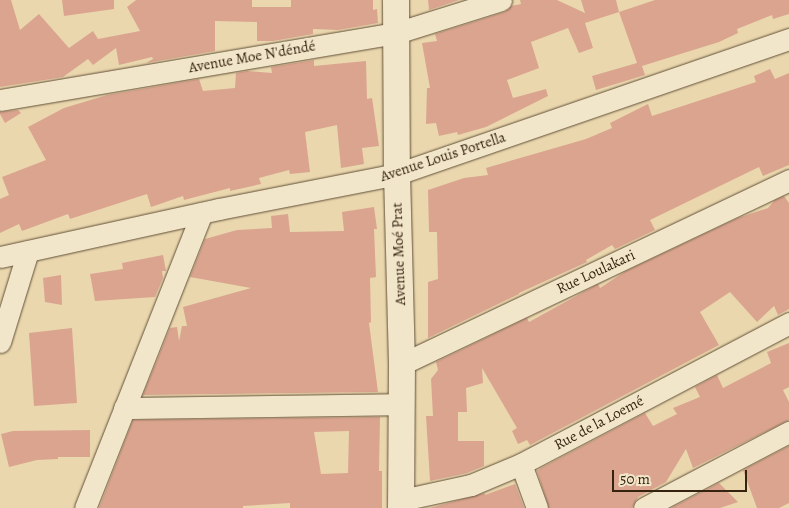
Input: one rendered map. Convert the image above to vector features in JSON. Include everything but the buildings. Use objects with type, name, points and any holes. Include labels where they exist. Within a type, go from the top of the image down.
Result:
[{"type":"street","name":"Avenue Moé Prat","points":[[396,0],[397,174],[402,364],[401,504]]},
{"type":"street","name":"Avenue Moe N'déndé","points":[[0,100],[396,33],[501,0]]},
{"type":"street","name":"Avenue Louis Portella","points":[[0,258],[202,213],[397,174],[789,39]]},
{"type":"street","name":"Rue Loulakari","points":[[402,364],[789,180]]},
{"type":"street","points":[[85,508],[202,213]]},
{"type":"street","points":[[0,342],[28,251]]},
{"type":"street","name":"Rue de la Loemé","points":[[401,504],[471,485],[521,464],[789,323]]},
{"type":"street","points":[[124,408],[402,404]]},
{"type":"street","points":[[644,508],[789,432]]},
{"type":"street","points":[[521,464],[537,508]]}]
